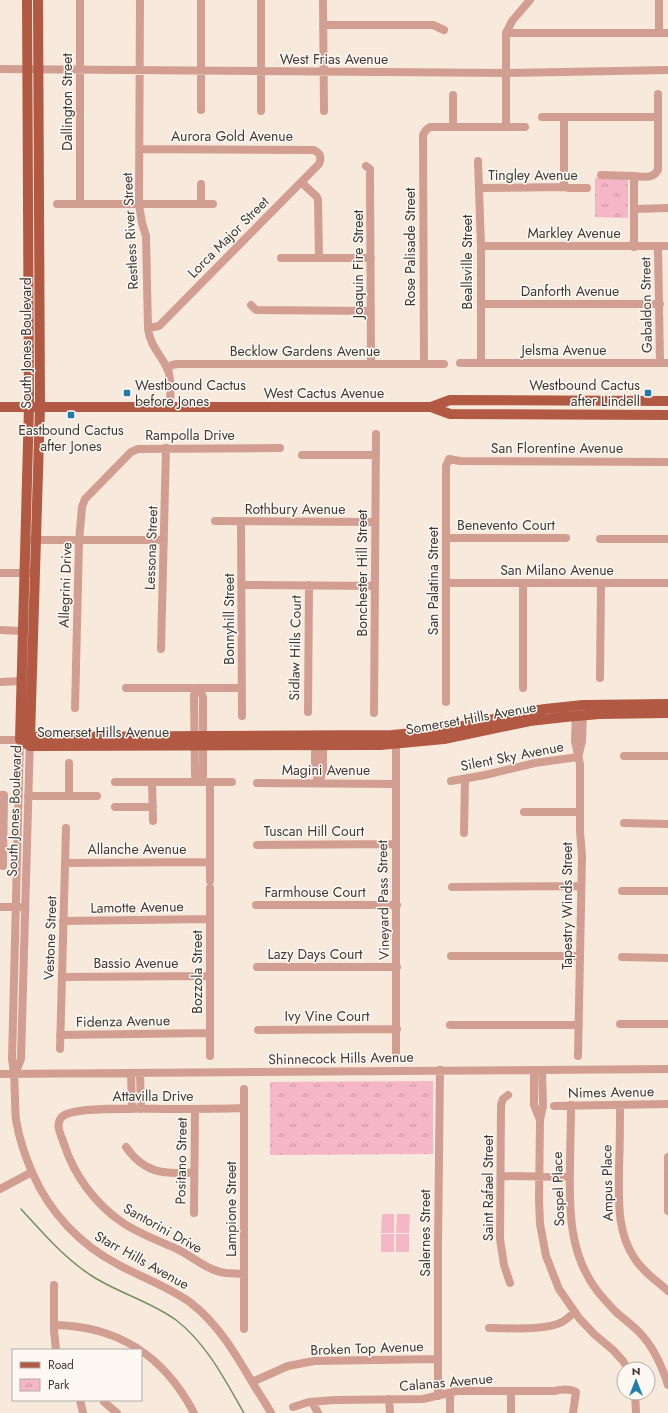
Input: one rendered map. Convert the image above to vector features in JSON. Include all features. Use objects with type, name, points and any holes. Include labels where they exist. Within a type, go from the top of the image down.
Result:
[{"type":"main road","name":"South Jones Boulevard","points":[[27,0],[29,406],[22,681],[27,741]]},
{"type":"main road","name":"South Jones Boulevard","points":[[27,741],[35,573],[40,406],[38,0]]},
{"type":"main road","name":"West Cactus Avenue","points":[[0,406],[431,407],[450,400],[668,401]]},
{"type":"main road","name":"West Cactus Avenue","points":[[431,407],[450,414],[668,415]]},
{"type":"main road","name":"Somerset Hills Avenue","points":[[319,741],[414,734],[451,728],[520,713],[668,704]]},
{"type":"main road","name":"Somerset Hills Avenue","points":[[27,741],[319,741],[396,744],[444,739],[580,710],[668,713]]},
{"type":"street","name":"Dallington Street","points":[[80,0],[80,204]]},
{"type":"street","name":"Restless River Street","points":[[140,0],[139,204],[146,236],[148,328],[150,340],[170,377],[170,407]]},
{"type":"street","points":[[201,0],[201,110]]},
{"type":"street","points":[[261,0],[261,111]]},
{"type":"street","points":[[323,0],[324,111]]},
{"type":"street","points":[[506,127],[506,33],[512,21],[530,0]]},
{"type":"street","points":[[659,0],[659,33]]},
{"type":"street","points":[[323,25],[432,26],[444,30]]},
{"type":"street","points":[[506,33],[668,34]]},
{"type":"street","name":"West Frias Avenue","points":[[0,69],[323,72],[668,70]]},
{"type":"street","points":[[601,175],[649,177],[656,174],[658,170],[658,94]]},
{"type":"street","points":[[453,95],[453,127],[525,127]]},
{"type":"street","points":[[542,117],[658,117]]},
{"type":"street","points":[[564,117],[564,187]]},
{"type":"street","name":"Rose Palisade Street","points":[[424,364],[423,135],[426,130],[430,128],[453,127]]},
{"type":"street","name":"Aurora Gold Avenue","points":[[140,149],[314,150],[318,152],[320,157]]},
{"type":"street","name":"Lorca Major Street","points":[[148,328],[159,326],[319,164],[320,157]]},
{"type":"street","name":"Beallsville Street","points":[[478,160],[481,246],[481,363]]},
{"type":"street","name":"Joaquin Fire Street","points":[[366,166],[370,169],[371,364]]},
{"type":"street","points":[[634,176],[634,246]]},
{"type":"street","points":[[301,182],[318,200],[319,258]]},
{"type":"street","points":[[201,204],[202,184]]},
{"type":"street","name":"Tingley Avenue","points":[[480,188],[587,188]]},
{"type":"street","points":[[57,204],[213,204]]},
{"type":"street","points":[[635,209],[668,208]]},
{"type":"street","name":"Markley Avenue","points":[[481,246],[668,246]]},
{"type":"street","name":"Gabaldon Street","points":[[658,246],[664,363]]},
{"type":"street","points":[[281,258],[371,258]]},
{"type":"street","name":"Danforth Avenue","points":[[481,304],[660,304]]},
{"type":"street","points":[[251,305],[256,310],[371,310]]},
{"type":"street","name":"Jelsma Avenue","points":[[460,363],[664,363]]},
{"type":"street","name":"Becklow Gardens Avenue","points":[[167,369],[177,364],[444,364]]},
{"type":"street","name":"Bonchester Hill Street","points":[[374,713],[376,434]]},
{"type":"street","name":"Rampolla Drive","points":[[110,473],[135,450],[142,448],[280,448]]},
{"type":"street","name":"Lessona Street","points":[[161,649],[166,448]]},
{"type":"street","points":[[302,455],[376,456]]},
{"type":"street","name":"San Florentine Avenue","points":[[448,462],[449,460],[453,459],[460,461],[668,462]]},
{"type":"street","name":"San Palatina Street","points":[[446,702],[446,466],[448,462]]},
{"type":"street","name":"Allegrini Drive","points":[[75,708],[79,541],[82,504],[110,473]]},
{"type":"street","name":"Rothbury Avenue","points":[[215,521],[375,522]]},
{"type":"street","name":"Bonnyhill Street","points":[[241,521],[242,716]]},
{"type":"street","name":"Benevento Court","points":[[446,538],[566,538]]},
{"type":"street","points":[[600,539],[668,539]]},
{"type":"street","points":[[25,540],[164,540]]},
{"type":"street","points":[[0,573],[35,573]]},
{"type":"street","name":"San Milano Avenue","points":[[446,583],[668,583]]},
{"type":"street","points":[[523,583],[523,688]]},
{"type":"street","points":[[600,678],[601,583]]},
{"type":"street","points":[[242,585],[375,586]]},
{"type":"street","name":"Sidlaw Hills Court","points":[[308,712],[309,586]]},
{"type":"street","points":[[0,630],[23,630]]},
{"type":"street","points":[[0,682],[22,681]]},
{"type":"street","points":[[126,688],[242,688]]},
{"type":"street","points":[[199,688],[194,695],[198,741],[195,776],[200,782]]},
{"type":"street","name":"Tapestry Winds Street","points":[[578,1056],[582,856],[580,764],[575,741],[580,710]]},
{"type":"street","points":[[0,740],[27,741]]},
{"type":"street","name":"South Jones Boulevard","points":[[15,1074],[21,1059],[28,796],[27,741]]},
{"type":"street","name":"South Jones Boulevard","points":[[15,1074],[12,1059],[16,907],[27,741]]},
{"type":"street","points":[[318,783],[315,769],[319,741]]},
{"type":"street","name":"Vineyard Pass Street","points":[[396,744],[396,1056]]},
{"type":"street","points":[[624,756],[668,756]]},
{"type":"street","name":"Silent Sky Avenue","points":[[451,781],[536,763],[578,757]]},
{"type":"street","points":[[69,763],[69,796]]},
{"type":"street","points":[[464,833],[465,779]]},
{"type":"street","points":[[115,782],[232,782]]},
{"type":"street","points":[[152,782],[153,820]]},
{"type":"street","name":"Bozzola Street","points":[[210,782],[210,1056]]},
{"type":"street","name":"Magini Avenue","points":[[257,783],[396,784]]},
{"type":"street","points":[[2,795],[3,866]]},
{"type":"street","points":[[28,796],[97,796]]},
{"type":"street","points":[[115,807],[153,807]]},
{"type":"street","points":[[524,812],[580,812]]},
{"type":"street","points":[[624,823],[668,824]]},
{"type":"street","name":"Vestone Street","points":[[60,1049],[66,828]]},
{"type":"street","name":"Tuscan Hill Court","points":[[257,845],[395,844]]},
{"type":"street","name":"Allanche Avenue","points":[[65,863],[210,862]]},
{"type":"street","points":[[452,887],[581,886]]},
{"type":"street","points":[[622,891],[668,891]]},
{"type":"street","name":"Farmhouse Court","points":[[256,905],[397,905]]},
{"type":"street","points":[[0,907],[25,907]]},
{"type":"street","name":"Lamotte Avenue","points":[[64,921],[210,919]]},
{"type":"street","points":[[451,956],[580,956]]},
{"type":"street","points":[[622,957],[668,958]]},
{"type":"street","name":"Lazy Days Court","points":[[257,967],[397,967]]},
{"type":"street","name":"Bassio Avenue","points":[[62,977],[210,976]]},
{"type":"street","points":[[620,1024],[668,1024]]},
{"type":"street","points":[[450,1025],[579,1025]]},
{"type":"street","name":"Ivy Vine Court","points":[[258,1030],[397,1029]]},
{"type":"street","name":"Fidenza Avenue","points":[[60,1035],[210,1033]]},
{"type":"street","name":"Shinnecock Hills Avenue","points":[[0,1074],[668,1069]]},
{"type":"street","name":"Salernes Street","points":[[438,1396],[437,1359],[440,1070]]},
{"type":"street","points":[[534,1070],[534,1105],[540,1120]]},
{"type":"street","points":[[542,1070],[543,1106],[540,1120],[539,1176],[540,1224],[546,1256],[559,1288],[575,1312],[594,1334],[622,1361]]},
{"type":"street","points":[[131,1073],[132,1109]]},
{"type":"street","points":[[140,1073],[140,1109]]},
{"type":"street","name":"Starr Hills Avenue","points":[[15,1074],[17,1124],[23,1147],[32,1172],[50,1205],[59,1217],[86,1244],[109,1260],[157,1282],[192,1304],[212,1322],[228,1342],[271,1413]]},
{"type":"street","name":"Lampione Street","points":[[244,1089],[244,1329]]},
{"type":"street","name":"Saint Rafael Street","points":[[508,1094],[503,1099],[501,1105],[500,1239],[504,1265],[510,1283]]},
{"type":"street","name":"Nimes Avenue","points":[[554,1106],[668,1104]]},
{"type":"street","name":"Sospel Place","points":[[571,1105],[570,1207],[572,1229],[581,1263],[592,1283],[603,1298],[616,1312],[639,1332],[650,1346],[660,1361],[668,1385]]},
{"type":"street","name":"Ampus Place","points":[[620,1105],[618,1208],[621,1228],[627,1245],[635,1259],[646,1273],[668,1291]]},
{"type":"street","name":"Attavilla Drive","points":[[62,1116],[75,1112],[132,1109],[244,1108]]},
{"type":"street","name":"Positano Street","points":[[194,1213],[195,1109]]},
{"type":"street","name":"Santorini Drive","points":[[62,1116],[58,1122],[59,1127],[66,1150],[76,1171],[92,1195],[114,1216],[141,1233],[183,1252],[213,1270],[226,1273],[244,1274]]},
{"type":"street","points":[[126,1147],[135,1159],[149,1168],[170,1173],[194,1172]]},
{"type":"street","points":[[668,1157],[668,1211]]},
{"type":"street","points":[[0,1189],[32,1172]]},
{"type":"street","points":[[501,1176],[570,1177]]},
{"type":"street","points":[[54,1285],[56,1349]]},
{"type":"street","points":[[489,1328],[538,1328],[551,1326],[563,1321],[575,1312]]},
{"type":"street","points":[[54,1325],[83,1327],[102,1331],[138,1349]]},
{"type":"street","points":[[142,1351],[154,1359],[171,1376],[185,1396],[194,1413]]},
{"type":"street","name":"Broken Top Avenue","points":[[252,1382],[282,1368],[314,1361],[437,1359]]},
{"type":"street","name":"Calanas Avenue","points":[[293,1407],[312,1402],[334,1400],[424,1399],[457,1391],[554,1391],[569,1389],[576,1392],[574,1413]]},
{"type":"street","points":[[511,1391],[511,1413]]},
{"type":"street","points":[[450,1393],[450,1413]]},
{"type":"street","points":[[389,1399],[390,1413]]},
{"type":"street","points":[[80,1401],[83,1413]]},
{"type":"street","points":[[635,1401],[636,1413]]},
{"type":"street","points":[[104,1402],[117,1413]]},
{"type":"street","points":[[312,1402],[318,1413]]},
{"type":"green space","points":[[595,178],[628,179],[628,218],[595,217]]},
{"type":"green space","points":[[433,1081],[433,1154],[270,1155],[270,1082]]},
{"type":"green space","points":[[382,1214],[394,1214],[394,1233],[381,1233]]},
{"type":"green space","points":[[397,1214],[410,1214],[409,1233],[396,1233]]},
{"type":"green space","points":[[381,1234],[394,1234],[394,1252],[381,1252]]},
{"type":"green space","points":[[396,1234],[409,1234],[409,1252],[396,1252]]},
{"type":"waterway","points":[[21,1209],[54,1245],[82,1269],[102,1282],[166,1313],[187,1330],[206,1351],[244,1413]]},
{"type":"place","name":"Westbound Cactus before Jones","points":[[127,393]]},
{"type":"place","name":"Westbound Cactus after Lindell","points":[[648,393]]},
{"type":"place","name":"Eastbound Cactus after Jones","points":[[71,415]]}]
